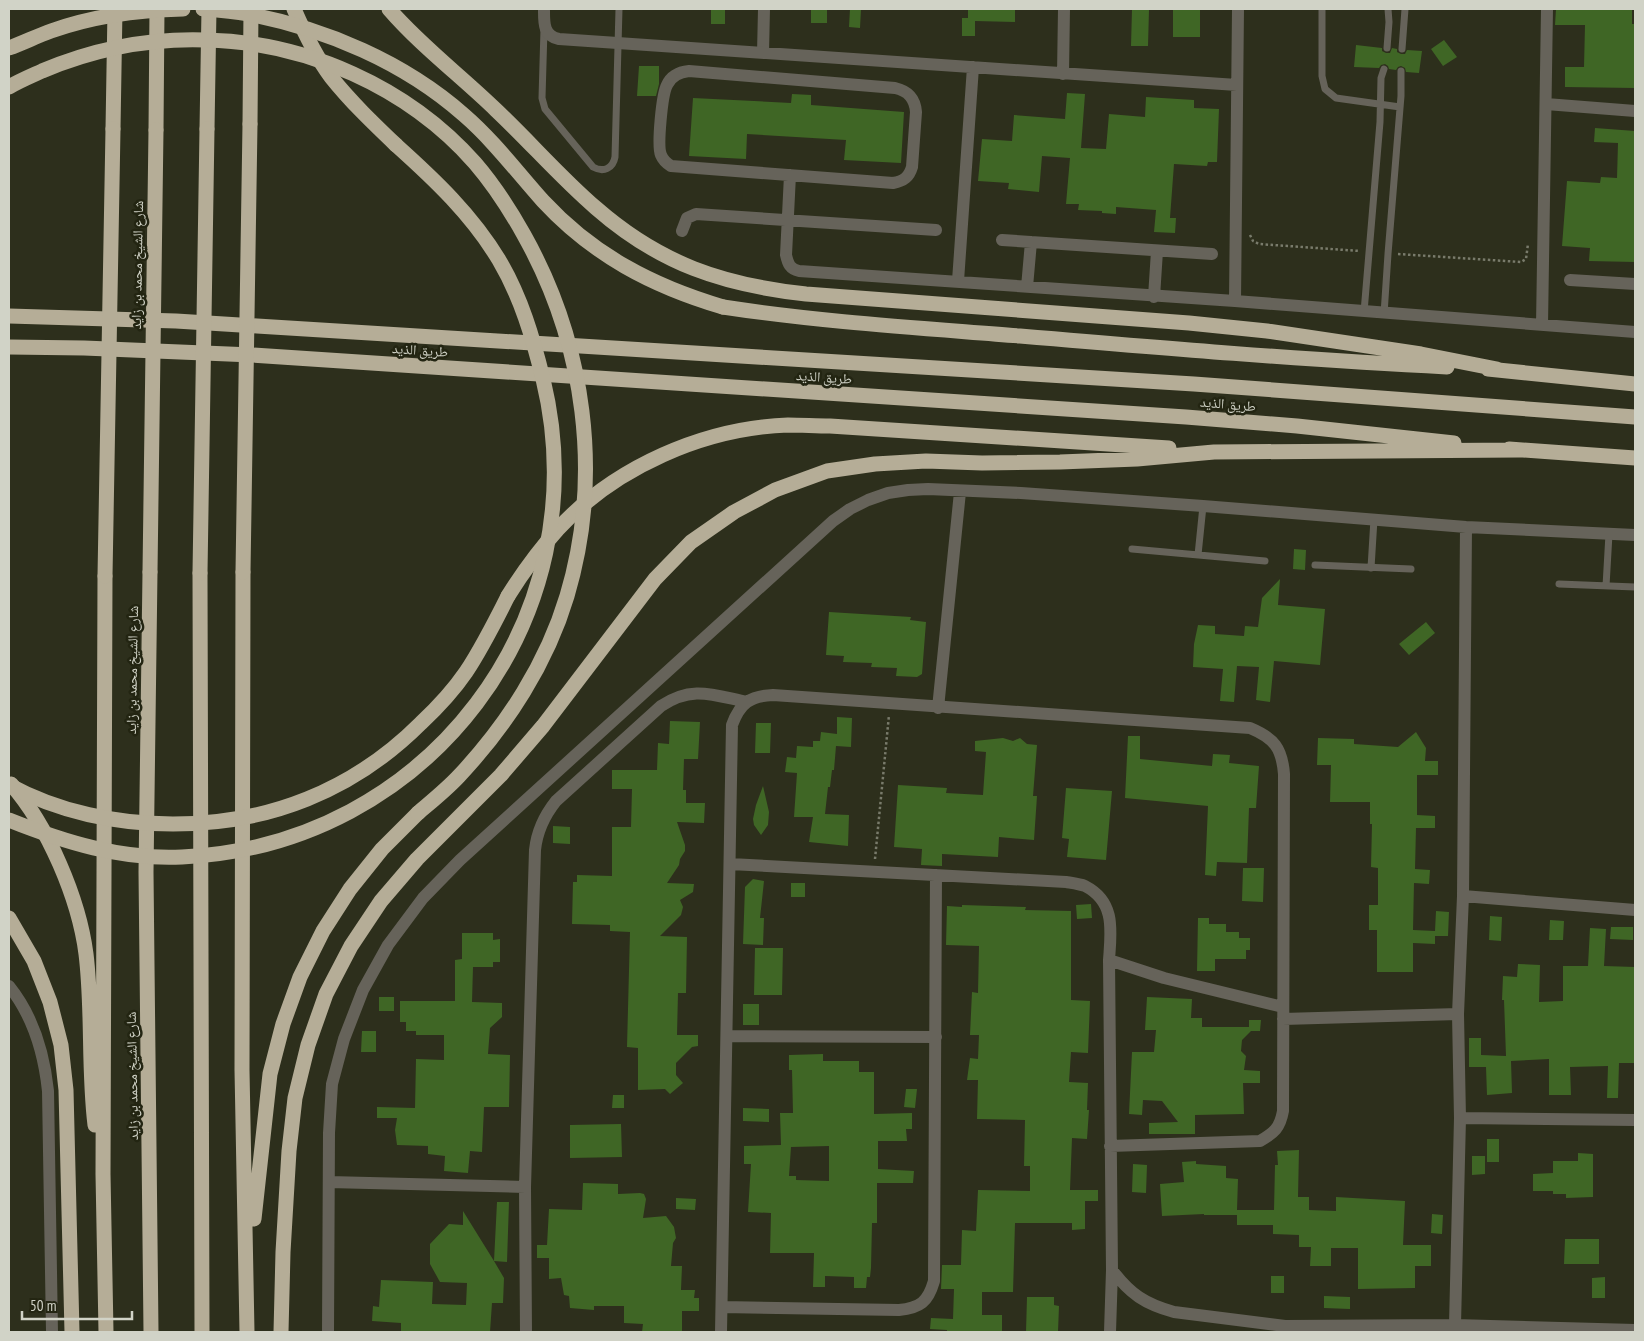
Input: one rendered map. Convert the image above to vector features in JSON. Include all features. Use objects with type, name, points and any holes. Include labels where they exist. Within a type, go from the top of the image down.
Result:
[{"type":"highway","points":[[106,1332],[103,1174],[105,576],[115,9]]},
{"type":"highway","name":"شارع الشيخ محمد بن زايد","points":[[151,1332],[146,872],[158,9]]},
{"type":"highway","points":[[9,48],[52,31],[100,18],[149,10],[183,9]]},
{"type":"highway","points":[[203,9],[246,14],[294,24],[339,40],[383,60],[425,85],[463,114],[495,144],[542,200],[564,222],[611,259],[651,281],[693,298],[722,307],[808,318],[1185,350],[1348,362],[1497,369],[1635,384]]},
{"type":"highway","points":[[202,1332],[200,573],[209,9]]},
{"type":"highway","points":[[247,1332],[242,1070],[243,572],[251,9]]},
{"type":"highway","points":[[9,820],[40,833],[76,844],[128,854],[180,857],[233,852],[285,839],[326,825],[364,805],[400,781],[432,753],[462,722],[488,688],[510,651],[528,612],[539,579],[550,529],[554,486],[554,443],[548,401],[538,359],[522,309],[500,261],[470,218],[434,179],[361,112],[330,76],[306,35],[294,9]]},
{"type":"highway","points":[[389,9],[421,42],[496,109],[603,214],[625,232],[658,252],[693,269],[729,282],[767,290],[806,294],[1189,323],[1267,331],[1421,354],[1497,369]]},
{"type":"highway","points":[[9,87],[68,60],[122,46],[177,39],[233,40],[288,50],[349,72],[390,93],[436,125],[476,163],[516,219],[540,264],[563,320],[578,379],[585,439],[585,492],[579,545],[564,605],[548,646],[523,694],[493,738],[458,778],[418,813],[382,849],[341,903],[323,931],[300,977],[283,1024],[270,1074],[247,1283]]},
{"type":"highway","name":"طريق الذيد","points":[[9,316],[148,320],[257,326],[1194,384],[1635,417]]},
{"type":"highway","name":"طريق الذيد","points":[[9,347],[252,355],[1186,417],[1353,431],[1519,450],[1635,458]]},
{"type":"highway","points":[[9,785],[48,802],[83,813],[155,824],[229,821],[265,814],[300,803],[334,788],[371,766],[406,738],[438,707],[465,673],[488,636],[508,596],[531,560],[559,528],[591,499],[619,480],[664,455],[704,440],[745,430],[788,425],[830,426],[1214,452],[1519,450]]},
{"type":"highway","points":[[281,1332],[283,1252],[289,1152],[295,1098],[308,1045],[326,994],[351,946],[381,901],[417,859],[501,775],[544,726],[655,578],[691,542],[734,512],[775,490],[827,472],[876,464],[926,461],[982,464],[1060,462],[1137,459],[1214,452]]},
{"type":"highway","points":[[9,781],[40,826],[70,891],[80,922],[86,953],[93,1105],[103,1174]]},
{"type":"highway","points":[[9,918],[34,961],[50,1002],[61,1045],[66,1090],[72,1332]]},
{"type":"street","points":[[544,9],[544,28],[554,38],[1237,85]]},
{"type":"street","points":[[764,9],[764,53]]},
{"type":"street","points":[[1063,74],[1064,9]]},
{"type":"street","points":[[1235,301],[1238,9]]},
{"type":"street","points":[[1542,325],[1548,9]]},
{"type":"street","points":[[958,282],[973,67]]},
{"type":"street","points":[[689,71],[895,88],[904,90],[911,96],[916,112],[912,167],[906,178],[893,183],[790,175],[679,167],[665,162],[659,148],[664,93],[667,84],[680,72],[689,71]]},
{"type":"street","points":[[1546,104],[1635,111]]},
{"type":"street","points":[[790,175],[786,255],[789,266],[793,270],[1154,297],[1235,301],[1635,332]]},
{"type":"street","points":[[682,231],[687,218],[692,214],[936,230]]},
{"type":"street","points":[[1002,240],[1212,254]]},
{"type":"street","points":[[1026,287],[1031,242]]},
{"type":"street","points":[[1154,297],[1157,251]]},
{"type":"street","points":[[1570,280],[1635,284]]},
{"type":"street","points":[[328,1332],[329,1133],[332,1084],[344,1039],[363,990],[388,945],[423,898],[460,860],[833,521],[850,509],[888,493],[928,489],[960,492],[1021,493],[1466,527],[1635,536]]},
{"type":"street","points":[[938,708],[960,492]]},
{"type":"street","points":[[1455,1325],[1460,1118],[1458,1014],[1463,896],[1466,527]]},
{"type":"street","points":[[526,1332],[525,1187],[534,850],[539,828],[556,801],[671,699],[682,694],[694,693],[747,702]]},
{"type":"street","points":[[722,1332],[732,724],[737,712],[747,702],[759,696],[773,695],[938,708],[1250,728],[1264,734],[1276,745],[1283,759],[1283,1112],[1281,1123],[1272,1134],[1260,1141],[1110,1146]]},
{"type":"street","points":[[730,864],[1066,882],[1084,886],[1099,896],[1109,912],[1111,930],[1110,1146],[1112,1270],[1110,1332]]},
{"type":"street","points":[[722,1307],[906,1310],[923,1303],[930,1293],[934,1281],[936,875]]},
{"type":"street","points":[[1463,896],[1635,910]]},
{"type":"street","points":[[1110,960],[1283,1013],[1458,1014]]},
{"type":"street","points":[[9,986],[26,1011],[38,1036],[45,1064],[48,1101],[52,1332]]},
{"type":"street","points":[[727,1036],[936,1037]]},
{"type":"street","points":[[1460,1118],[1635,1120]]},
{"type":"street","points":[[329,1182],[525,1187]]},
{"type":"street","points":[[1112,1270],[1133,1294],[1160,1308],[1285,1329],[1455,1325],[1630,1330]]},
{"type":"lane","points":[[544,28],[542,98],[545,109],[593,167],[598,170],[605,170],[614,162],[615,156],[619,9]]},
{"type":"lane","points":[[1322,9],[1322,83],[1325,90],[1336,98],[1400,107]]},
{"type":"lane","points":[[1388,9],[1390,22],[1388,48]]},
{"type":"lane","points":[[1402,49],[1405,9]]},
{"type":"lane","points":[[1364,312],[1381,105],[1381,78],[1384,69]]},
{"type":"lane","points":[[1384,314],[1400,107],[1400,71]]},
{"type":"lane","points":[[1198,555],[1203,506]]},
{"type":"lane","points":[[1371,568],[1374,519]]},
{"type":"lane","points":[[1606,586],[1609,534]]},
{"type":"lane","points":[[1132,549],[1265,561]]},
{"type":"lane","points":[[1315,565],[1411,569]]},
{"type":"lane","points":[[1559,584],[1635,588]]},
{"type":"path","points":[[1388,254],[1521,262],[1528,256],[1529,238]]},
{"type":"path","points":[[1258,244],[1369,252]]},
{"type":"path","points":[[874,872],[890,704]]},
{"type":"building","points":[[811,9],[827,9],[827,23],[811,23]]},
{"type":"building","points":[[850,9],[861,9],[860,28],[849,27]]},
{"type":"building","points":[[968,9],[1015,9],[1015,22],[975,21],[975,36],[962,36],[962,18],[968,18]]},
{"type":"building","points":[[1132,9],[1149,10],[1148,46],[1131,46]]},
{"type":"building","points":[[1173,9],[1200,9],[1200,37],[1173,37]]},
{"type":"building","points":[[1556,9],[1632,9],[1632,24],[1635,24],[1635,88],[1565,87],[1565,67],[1584,67],[1585,25],[1555,25]]},
{"type":"building","points":[[711,10],[725,10],[725,24],[711,24]]},
{"type":"building","points":[[1444,40],[1457,57],[1443,66],[1431,49]]},
{"type":"building","points":[[1356,45],[1382,48],[1382,51],[1386,53],[1390,53],[1392,48],[1397,49],[1397,52],[1401,54],[1405,54],[1407,50],[1422,51],[1419,73],[1406,72],[1405,68],[1401,66],[1396,70],[1389,69],[1385,64],[1379,68],[1354,67]]},
{"type":"building","points":[[639,66],[659,66],[659,84],[656,96],[637,96]]},
{"type":"building","points":[[1067,93],[1085,94],[1081,148],[1106,149],[1109,114],[1145,117],[1146,97],[1194,100],[1194,108],[1219,109],[1217,162],[1208,162],[1207,166],[1174,164],[1170,218],[1176,218],[1175,233],[1154,232],[1156,210],[1116,207],[1116,214],[1102,213],[1102,211],[1078,210],[1079,204],[1066,204],[1070,158],[1042,156],[1039,192],[1008,189],[1009,183],[978,181],[982,139],[1012,141],[1014,115],[1065,119]]},
{"type":"building","points":[[792,94],[811,95],[811,105],[904,112],[901,163],[844,160],[846,140],[747,134],[746,159],[689,156],[693,98],[791,103]]},
{"type":"building","points":[[1595,128],[1635,131],[1635,262],[1589,261],[1590,248],[1562,246],[1567,181],[1600,183],[1601,177],[1617,178],[1618,143],[1594,142]]},
{"type":"building","points":[[1294,549],[1306,550],[1305,570],[1293,569]]},
{"type":"building","points":[[1280,579],[1278,605],[1325,609],[1320,665],[1274,661],[1270,702],[1256,700],[1259,667],[1237,666],[1234,702],[1220,701],[1223,669],[1193,667],[1194,644],[1198,625],[1215,626],[1215,634],[1244,636],[1245,626],[1258,627],[1262,598]]},
{"type":"building","points":[[829,612],[911,617],[910,620],[926,622],[922,674],[917,677],[896,676],[897,668],[871,667],[872,663],[843,662],[844,656],[826,655]]},
{"type":"building","points":[[1426,622],[1435,633],[1409,655],[1399,644]]},
{"type":"building","points":[[837,717],[852,718],[851,747],[836,746],[834,770],[832,770],[830,787],[828,787],[825,814],[849,815],[848,846],[809,842],[813,817],[794,817],[797,773],[785,772],[787,757],[796,758],[797,746],[813,747],[813,741],[820,741],[821,732],[837,734]]},
{"type":"building","points":[[670,721],[700,722],[698,759],[684,759],[683,790],[686,790],[686,803],[705,803],[704,823],[677,822],[685,845],[685,851],[679,865],[667,883],[694,884],[693,892],[680,900],[683,907],[681,915],[660,936],[687,937],[686,993],[678,993],[677,1035],[698,1035],[698,1046],[692,1047],[676,1063],[676,1075],[683,1083],[670,1094],[665,1089],[638,1090],[638,1048],[627,1047],[630,932],[610,931],[610,925],[572,924],[573,882],[577,882],[577,875],[612,876],[612,827],[631,827],[632,789],[612,789],[612,770],[657,770],[658,743],[669,744]]},
{"type":"building","points":[[756,723],[771,723],[770,753],[755,753]]},
{"type":"building","points":[[1416,732],[1426,748],[1425,761],[1438,761],[1438,775],[1417,775],[1417,815],[1435,816],[1435,828],[1416,828],[1415,869],[1430,870],[1429,884],[1414,883],[1413,930],[1435,931],[1436,911],[1449,912],[1448,936],[1435,936],[1435,944],[1413,943],[1413,972],[1377,972],[1377,930],[1369,930],[1369,905],[1378,905],[1378,868],[1371,867],[1372,824],[1370,824],[1370,802],[1330,802],[1331,765],[1317,765],[1318,738],[1354,739],[1354,744],[1398,747]]},
{"type":"building","points":[[1128,736],[1140,736],[1140,759],[1212,766],[1213,754],[1230,755],[1229,763],[1259,766],[1256,808],[1249,808],[1247,863],[1217,862],[1216,876],[1205,875],[1208,806],[1125,798]]},
{"type":"building","points":[[1003,738],[1013,741],[1020,738],[1027,744],[1037,745],[1033,796],[1037,796],[1034,840],[999,837],[998,857],[942,854],[942,866],[921,865],[922,849],[894,847],[898,785],[947,788],[946,793],[983,795],[986,752],[975,751],[975,741]]},
{"type":"building","points":[[763,786],[769,812],[768,825],[761,835],[754,825],[753,819]]},
{"type":"building","points":[[1066,788],[1112,791],[1106,860],[1067,857],[1069,839],[1062,838]]},
{"type":"building","points":[[553,826],[570,827],[570,844],[553,843]]},
{"type":"building","points":[[1243,868],[1264,868],[1263,902],[1242,901]]},
{"type":"building","points":[[753,879],[764,881],[760,918],[764,918],[763,945],[743,944],[745,887]]},
{"type":"building","points":[[791,883],[805,883],[805,897],[791,897]]},
{"type":"building","points":[[1091,904],[1092,918],[1077,919],[1076,905]]},
{"type":"building","points":[[962,905],[1026,907],[1025,910],[1071,911],[1071,1000],[1090,1001],[1088,1053],[1071,1052],[1069,1082],[1088,1083],[1087,1110],[1089,1110],[1087,1139],[1072,1138],[1070,1190],[1098,1190],[1098,1201],[1085,1201],[1085,1229],[1072,1230],[1072,1223],[1015,1223],[1013,1292],[982,1292],[982,1315],[1002,1315],[1002,1332],[947,1332],[947,1330],[930,1329],[931,1318],[953,1319],[954,1289],[941,1289],[942,1265],[961,1265],[962,1230],[976,1231],[978,1190],[1030,1191],[1030,1166],[1024,1166],[1025,1120],[977,1119],[978,1080],[967,1080],[970,1058],[978,1059],[979,1035],[970,1035],[972,992],[978,993],[979,946],[946,945],[947,906],[962,907]]},
{"type":"building","points":[[1490,916],[1502,917],[1501,941],[1489,940]]},
{"type":"building","points":[[1198,918],[1209,918],[1209,924],[1226,924],[1226,932],[1239,932],[1239,938],[1250,938],[1250,950],[1246,950],[1246,959],[1215,959],[1215,971],[1197,971]]},
{"type":"building","points":[[1550,920],[1564,921],[1563,940],[1549,940]]},
{"type":"building","points":[[1611,927],[1633,927],[1633,940],[1610,939]]},
{"type":"building","points":[[1590,928],[1606,929],[1604,966],[1635,967],[1635,1063],[1619,1063],[1618,1098],[1607,1098],[1608,1066],[1570,1067],[1571,1095],[1549,1095],[1549,1059],[1511,1061],[1512,1093],[1487,1095],[1486,1067],[1469,1067],[1469,1038],[1481,1038],[1481,1055],[1506,1056],[1504,1000],[1502,1000],[1503,976],[1517,977],[1518,964],[1540,965],[1539,1002],[1563,1001],[1563,966],[1588,966]]},
{"type":"building","points":[[462,933],[493,933],[493,940],[500,939],[500,962],[493,962],[493,967],[473,967],[472,1002],[502,1003],[502,1017],[490,1028],[488,1054],[510,1055],[509,1107],[484,1107],[482,1152],[470,1151],[468,1173],[444,1171],[445,1156],[428,1154],[428,1146],[397,1145],[395,1130],[397,1118],[377,1118],[377,1107],[415,1108],[416,1059],[444,1060],[444,1035],[416,1035],[416,1031],[406,1031],[406,1022],[400,1022],[400,1001],[455,1001],[455,960],[462,959]]},
{"type":"building","points":[[755,948],[783,948],[782,995],[754,995]]},
{"type":"building","points":[[379,997],[394,997],[394,1011],[379,1011]]},
{"type":"building","points":[[1147,997],[1192,999],[1191,1018],[1202,1018],[1202,1027],[1249,1027],[1249,1020],[1261,1020],[1260,1031],[1251,1031],[1242,1040],[1241,1051],[1246,1056],[1244,1070],[1260,1071],[1260,1083],[1243,1083],[1244,1114],[1195,1115],[1195,1134],[1149,1134],[1149,1123],[1178,1122],[1162,1101],[1143,1100],[1142,1115],[1129,1114],[1132,1052],[1154,1052],[1156,1030],[1145,1030]]},
{"type":"building","points":[[743,1004],[759,1004],[759,1025],[743,1025]]},
{"type":"building","points":[[362,1031],[376,1031],[376,1052],[361,1052]]},
{"type":"building","points":[[823,1054],[823,1061],[859,1061],[859,1072],[874,1072],[874,1114],[912,1113],[912,1129],[906,1129],[907,1141],[878,1141],[878,1169],[914,1171],[913,1183],[877,1183],[877,1223],[872,1223],[871,1268],[870,1277],[867,1277],[866,1288],[854,1288],[854,1277],[825,1276],[825,1287],[813,1287],[814,1253],[770,1253],[771,1213],[748,1212],[751,1164],[744,1164],[744,1146],[781,1145],[780,1113],[793,1113],[792,1070],[789,1070],[789,1055]],"holes":[[[829,1146],[829,1181],[796,1180],[796,1176],[789,1176],[791,1147]]]},
{"type":"building","points":[[906,1089],[917,1089],[915,1108],[904,1107]]},
{"type":"building","points":[[613,1095],[624,1095],[624,1108],[612,1108]]},
{"type":"building","points":[[743,1108],[769,1109],[769,1122],[743,1121]]},
{"type":"building","points":[[621,1124],[622,1157],[570,1158],[570,1125]]},
{"type":"building","points":[[1487,1139],[1499,1139],[1499,1162],[1487,1162]]},
{"type":"building","points":[[1299,1150],[1298,1197],[1309,1197],[1309,1210],[1336,1211],[1336,1197],[1405,1201],[1403,1245],[1431,1245],[1431,1266],[1415,1266],[1415,1288],[1358,1289],[1358,1248],[1331,1248],[1331,1266],[1310,1266],[1311,1247],[1299,1247],[1299,1235],[1273,1234],[1273,1225],[1237,1225],[1237,1215],[1162,1216],[1160,1184],[1184,1182],[1182,1162],[1196,1161],[1196,1164],[1226,1166],[1226,1178],[1238,1179],[1237,1210],[1274,1210],[1275,1165],[1278,1165],[1277,1151]]},
{"type":"building","points":[[1578,1153],[1593,1154],[1593,1197],[1566,1198],[1566,1194],[1553,1194],[1553,1191],[1533,1191],[1533,1174],[1553,1173],[1553,1161],[1578,1161]]},
{"type":"building","points":[[1472,1156],[1485,1156],[1485,1174],[1472,1175]]},
{"type":"building","points":[[1133,1164],[1147,1165],[1146,1193],[1132,1192]]},
{"type":"building","points":[[583,1183],[618,1184],[618,1194],[644,1194],[646,1199],[643,1218],[666,1216],[674,1227],[676,1238],[673,1243],[671,1266],[682,1266],[681,1290],[695,1290],[694,1298],[699,1298],[699,1311],[682,1311],[682,1332],[642,1332],[643,1324],[624,1323],[624,1306],[594,1306],[594,1310],[570,1308],[569,1296],[564,1295],[561,1278],[549,1279],[549,1258],[537,1258],[537,1245],[547,1245],[549,1209],[582,1210]]},
{"type":"building","points":[[676,1198],[696,1199],[695,1210],[676,1209]]},
{"type":"building","points":[[497,1202],[509,1202],[507,1262],[494,1261]]},
{"type":"building","points":[[463,1211],[504,1278],[503,1303],[492,1303],[490,1332],[401,1332],[401,1323],[372,1321],[373,1306],[379,1307],[381,1280],[433,1282],[432,1304],[466,1305],[467,1283],[440,1282],[430,1264],[430,1244],[449,1224],[463,1225]]},
{"type":"building","points":[[1432,1214],[1443,1215],[1442,1234],[1431,1233]]},
{"type":"building","points":[[1565,1239],[1599,1239],[1599,1264],[1564,1264]]},
{"type":"building","points":[[1271,1276],[1284,1276],[1284,1293],[1271,1293]]},
{"type":"building","points":[[1605,1277],[1605,1298],[1592,1298],[1592,1278]]},
{"type":"building","points":[[1324,1296],[1350,1297],[1350,1309],[1324,1308]]},
{"type":"building","points":[[1027,1297],[1054,1297],[1054,1305],[1059,1306],[1058,1332],[1026,1332]]}]
